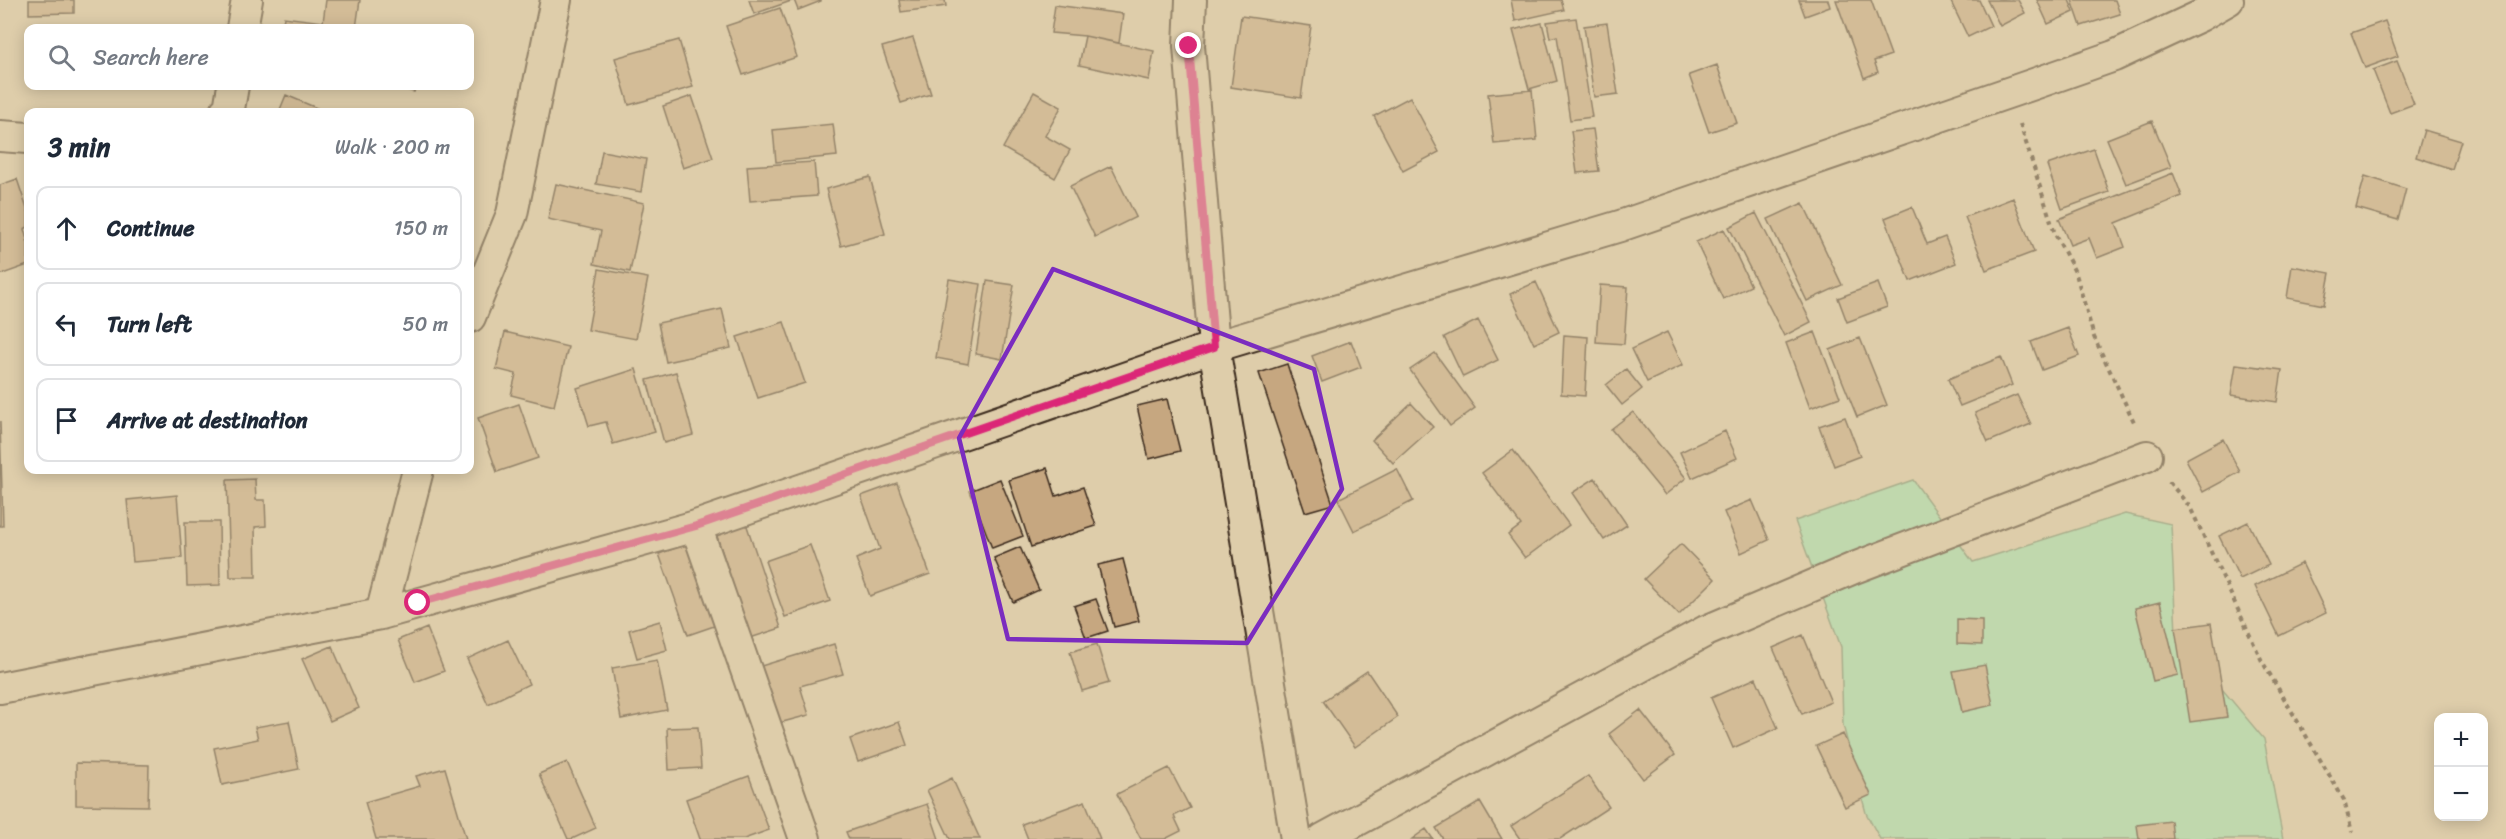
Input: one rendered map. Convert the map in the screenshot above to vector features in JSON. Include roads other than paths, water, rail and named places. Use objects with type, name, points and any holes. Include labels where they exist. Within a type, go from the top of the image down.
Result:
[{"type":"street","points":[[243,24],[246,0]]},
{"type":"street","points":[[474,306],[512,214],[556,0]]},
{"type":"street","points":[[1191,0],[1189,46],[1214,347],[1296,839]]},
{"type":"street","points":[[0,688],[381,614],[696,526],[1214,347],[1631,222],[2114,56],[2197,8],[2228,0]]},
{"type":"street","points":[[229,108],[232,90]]},
{"type":"street","points":[[0,136],[24,138]]},
{"type":"street","points":[[1323,839],[1706,630],[1854,568],[2147,456]]},
{"type":"street","points":[[381,614],[417,474]]},
{"type":"street","points":[[696,526],[805,839]]}]
